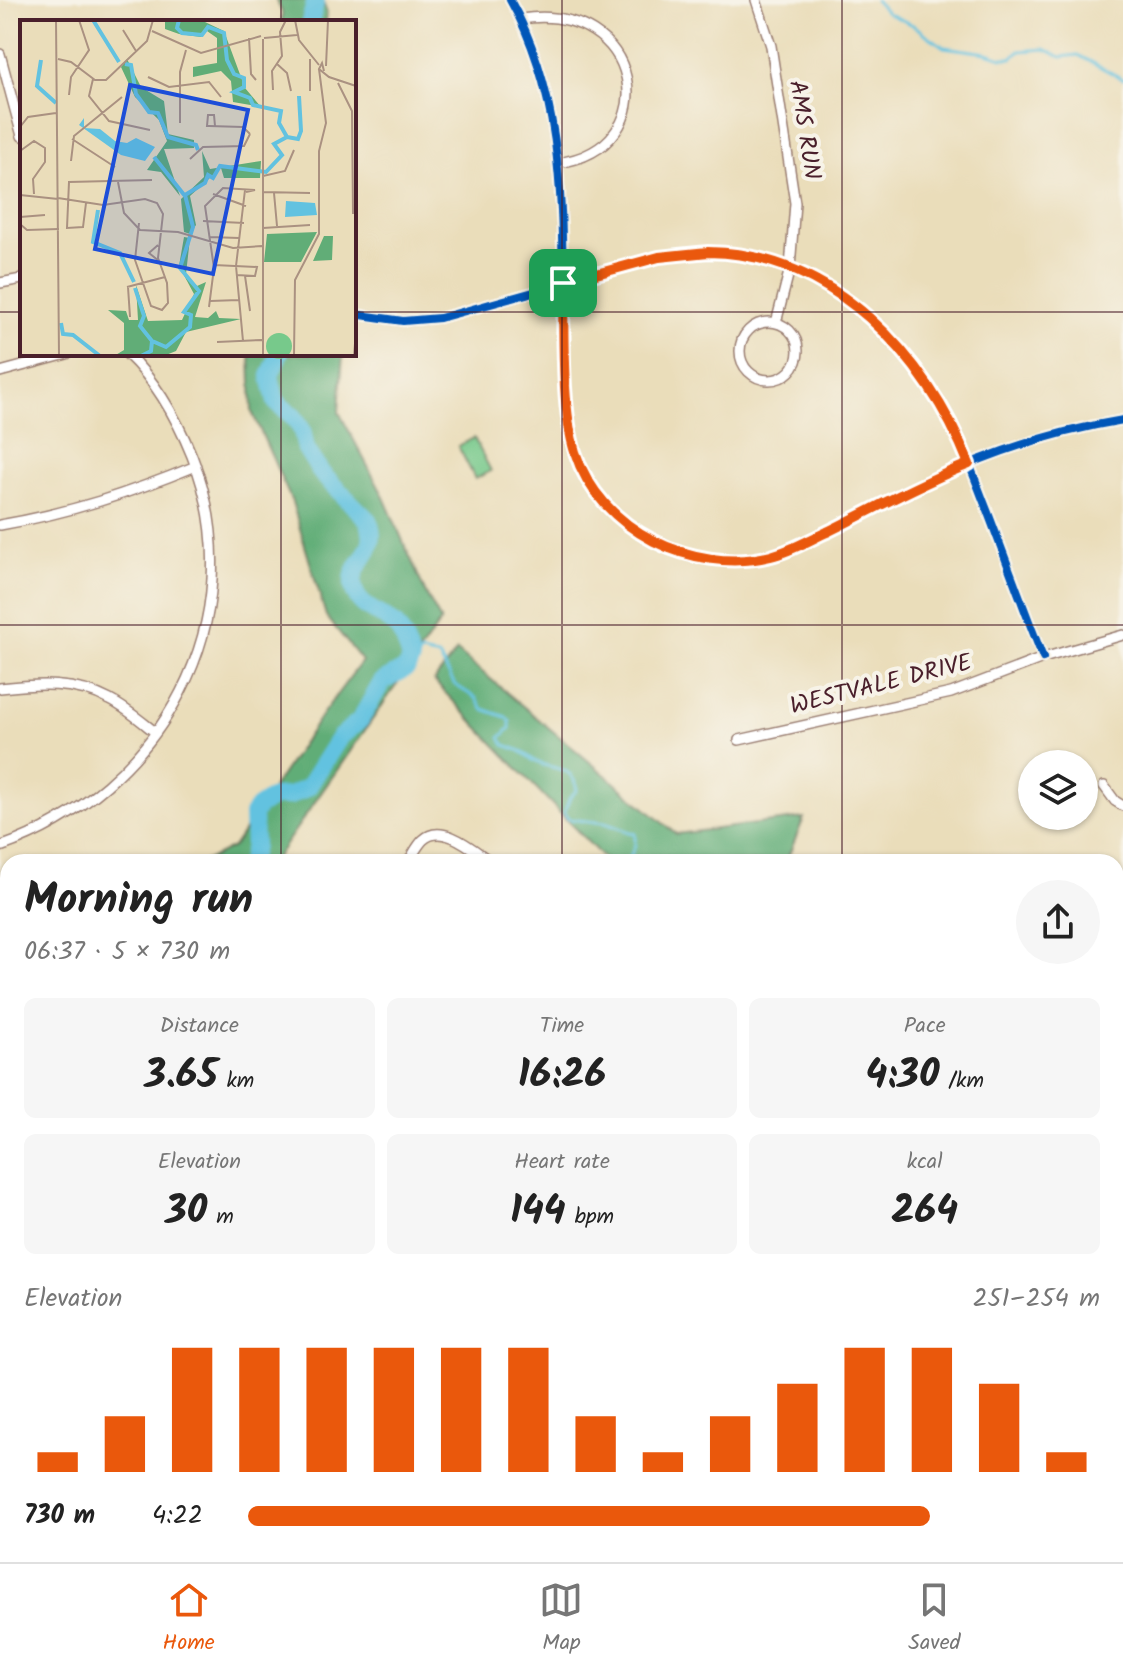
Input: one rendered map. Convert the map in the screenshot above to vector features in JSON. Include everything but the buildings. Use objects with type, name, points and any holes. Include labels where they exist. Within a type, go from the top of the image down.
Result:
[{"type":"street","points":[[510,0],[521,19],[548,98],[557,163],[569,420],[581,468],[605,503],[629,524],[662,546],[693,557],[772,556],[969,464],[1036,441],[1123,420]]},
{"type":"street","name":"AMS RUN","points":[[756,0],[771,46],[794,186],[795,226],[790,268],[776,323]]},
{"type":"street","points":[[521,19],[549,13],[586,20],[612,41],[626,65],[625,108],[612,133],[593,151],[580,158],[557,163]]},
{"type":"street","points":[[0,54],[4,86],[20,130]]},
{"type":"street","points":[[356,314],[403,321],[440,318],[659,257],[708,252],[752,257],[790,268],[838,294],[878,324],[927,383],[944,409],[969,464],[1043,658]]},
{"type":"street","points":[[0,283],[20,279]]},
{"type":"street","points":[[767,322],[776,323],[792,335],[797,344],[795,363],[781,377],[762,379],[746,369],[742,361],[741,343],[751,329],[767,322]]},
{"type":"street","points":[[0,372],[60,356]]},
{"type":"street","points":[[0,847],[35,833],[79,809],[126,769],[181,696],[194,665],[210,606],[211,532],[196,466],[170,409],[129,356]]},
{"type":"street","points":[[0,525],[41,518],[108,500],[196,466]]},
{"type":"street","name":"WESTVALE DRIVE","points":[[739,740],[951,693],[1043,658],[1123,635]]},
{"type":"street","points":[[0,688],[60,685],[86,690],[109,699],[155,732]]},
{"type":"street","points":[[1104,786],[1123,806]]},
{"type":"street","points":[[414,854],[424,839],[438,834],[450,837],[478,854]]},
{"type":"green space","points":[[276,0],[322,0],[327,12],[326,20],[282,20]]},
{"type":"green space","points":[[250,356],[343,356],[339,412],[383,495],[441,621],[279,854],[219,854],[233,847],[323,713],[362,661],[326,616],[292,502],[252,412]]},
{"type":"green space","points":[[474,438],[491,471],[475,479],[458,446]]},
{"type":"green space","points":[[457,651],[676,834],[804,818],[789,854],[599,854],[434,681]]},
{"type":"waterway","points":[[311,20],[316,0]]},
{"type":"waterway","name":"AMS RUN","points":[[875,0],[887,13],[913,25],[944,47],[1002,58],[1012,58],[1020,51],[1045,49],[1061,57],[1078,55],[1123,79]]},
{"type":"waterway","points":[[252,854],[253,814],[258,807],[273,797],[290,796],[308,787],[339,738],[360,720],[382,682],[407,668],[411,659],[395,625],[366,606],[357,596],[353,579],[371,541],[368,520],[322,474],[306,449],[302,430],[294,417],[276,402],[270,376],[278,356]]},
{"type":"waterway","points":[[411,659],[422,653],[439,657],[455,685],[476,698],[483,709],[510,721],[510,728],[500,738],[505,745],[539,764],[570,775],[577,790],[570,797],[564,813],[568,819],[605,823],[635,834],[631,854]]},
{"type":"cycle path","points":[[510,0],[529,38],[542,78],[557,161],[566,391],[574,451],[581,469],[604,503],[636,531],[672,550],[701,558],[740,560],[775,555],[975,462],[1023,444],[1123,420]]},
{"type":"cycle path","points":[[356,314],[403,321],[440,318],[659,257],[734,255],[767,261],[799,272],[857,308],[909,361],[941,403],[968,460],[1043,658]]},
{"type":"route","points":[[708,252],[752,257],[790,268],[838,294],[878,324],[927,383],[944,409],[969,464],[772,556],[734,560],[693,557],[662,546],[622,519],[605,503],[581,468],[570,430],[563,283],[659,257],[708,252]]}]
